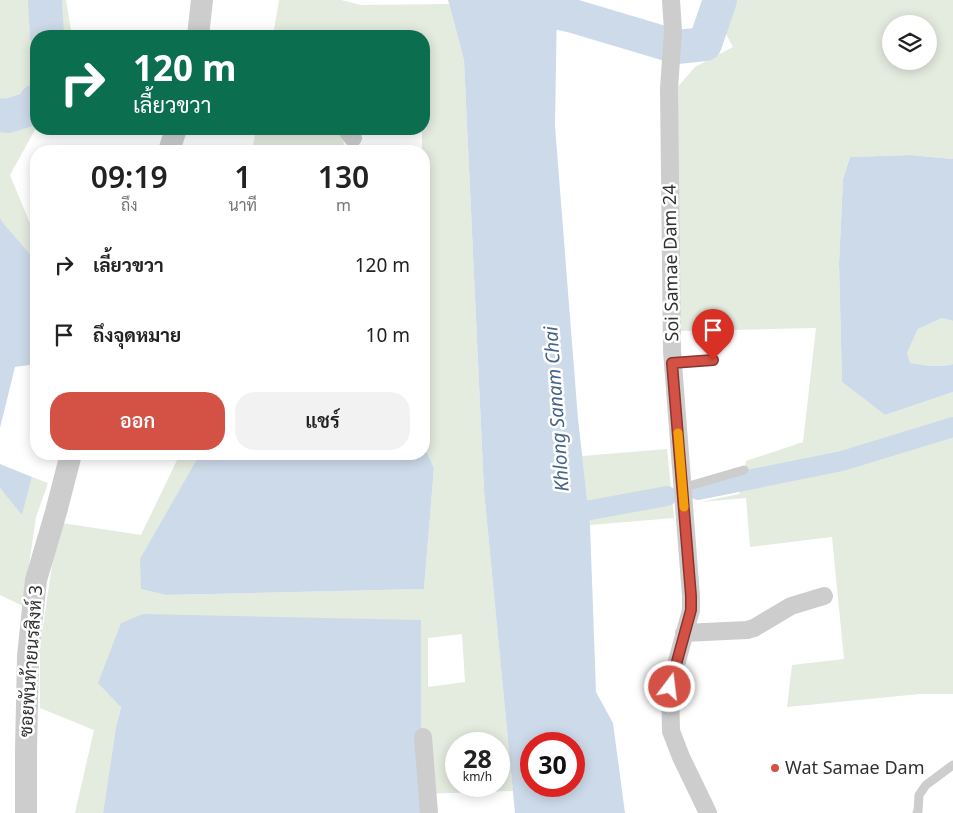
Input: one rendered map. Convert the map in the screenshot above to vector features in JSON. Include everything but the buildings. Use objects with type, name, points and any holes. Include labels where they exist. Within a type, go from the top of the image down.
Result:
[{"type":"street","points":[[199,30],[202,0]]},
{"type":"street","name":"Soi Samae Dam 24","points":[[670,0],[673,31],[668,90],[672,363],[691,596],[691,610],[670,687],[671,730],[681,757],[708,813]]},
{"type":"street","name":"ซอยพันท้ายนรสิงห์ 3","points":[[26,813],[28,656],[36,580],[69,460]]},
{"type":"street","points":[[684,633],[748,630],[791,606],[824,596]]},
{"type":"street","points":[[423,737],[429,813]]},
{"type":"lane","points":[[672,363],[713,360]]},
{"type":"lane","points":[[682,488],[744,470]]},
{"type":"lane","points":[[917,813],[919,795],[926,785],[953,765]]},
{"type":"shaded area","points":[[0,0],[66,0],[71,30],[30,30],[30,135],[32,135],[10,175],[30,223],[30,254],[0,218]]},
{"type":"shaded area","points":[[279,0],[341,0],[361,5],[449,4],[464,60],[484,491],[507,732],[445,732],[445,793],[421,794],[421,621],[121,706],[103,813],[75,813],[94,730],[40,708],[40,647],[53,558],[62,523],[141,535],[177,460],[197,460],[141,589],[166,595],[424,589],[434,468],[430,459],[430,145],[422,145],[422,135],[430,135],[430,30],[274,30]],"holes":[[[462,634],[465,682],[428,687],[428,638]]]},
{"type":"shaded area","points":[[710,0],[953,0],[953,159],[910,155],[850,157],[843,179],[839,264],[842,382],[885,415],[953,392],[953,694],[920,694],[787,707],[792,665],[844,659],[832,537],[750,547],[746,498],[700,502],[739,494],[746,461],[803,442],[816,328],[678,331],[674,91],[695,67],[733,47],[709,2]]},
{"type":"shaded area","points":[[255,135],[347,135],[344,137],[343,145],[253,145]]},
{"type":"shaded area","points":[[942,318],[953,321],[953,364],[936,366],[909,363],[907,353],[918,329]]},
{"type":"shaded area","points":[[667,449],[674,518],[590,525],[582,456]]},
{"type":"shaded area","points":[[32,477],[48,483],[36,517],[23,606],[0,595],[0,488],[22,514]]},
{"type":"shaded area","points":[[510,760],[513,791],[510,791]]},
{"type":"water","name":"Khlong Sanam Chai","points":[[448,0],[557,0],[555,126],[578,419],[590,525],[596,692],[613,723],[625,813],[515,813],[510,761],[510,732],[507,732],[484,491],[464,60]]},
{"type":"water","points":[[910,155],[953,159],[953,321],[942,318],[918,329],[907,353],[910,363],[936,366],[953,364],[953,392],[885,415],[842,382],[839,264],[843,179],[850,157]]},
{"type":"water","points":[[0,218],[30,254],[30,365],[15,367],[0,428]]},
{"type":"water","points":[[430,459],[434,468],[424,589],[166,595],[141,589],[140,559],[197,460]]},
{"type":"water","points":[[0,464],[32,477],[22,515],[0,488]]},
{"type":"water","points":[[143,614],[421,620],[421,794],[423,813],[103,813],[116,727],[121,707],[98,683],[121,623]]},
{"type":"waterway","points":[[45,0],[47,30]]},
{"type":"waterway","points":[[500,0],[573,16],[677,47],[705,44],[720,0]]},
{"type":"waterway","points":[[0,115],[8,116],[30,109]]},
{"type":"waterway","points":[[698,490],[842,461],[953,427]]},
{"type":"waterway","points":[[563,515],[667,496]]},
{"type":"slow traffic","points":[[678,433],[684,507]]},
{"type":"place","name":"Wat Samae Dam","points":[[775,768]]},
{"type":"route","points":[[670,687],[691,610],[672,363],[713,360]]}]
